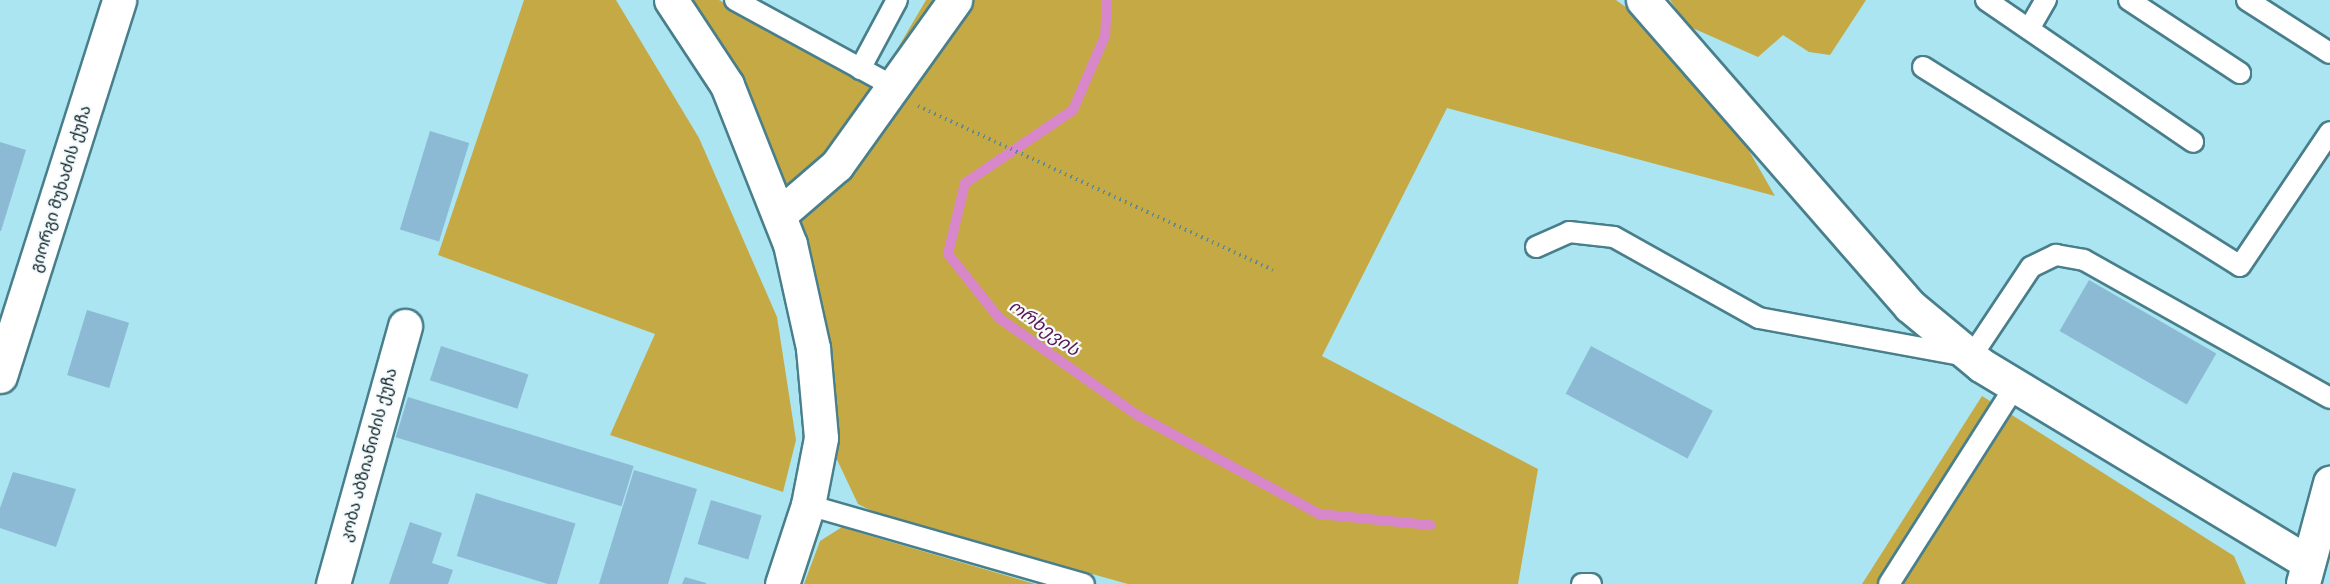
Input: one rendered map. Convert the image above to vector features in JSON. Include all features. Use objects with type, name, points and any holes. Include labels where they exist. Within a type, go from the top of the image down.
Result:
[{"type":"street","name":"გიორგი მუხაძის ქუჩა","points":[[0,376],[119,0]]},
{"type":"street","points":[[671,0],[727,85],[779,215],[813,348],[821,438],[808,505],[782,584]]},
{"type":"street","points":[[779,215],[837,165],[891,85],[955,0]]},
{"type":"street","points":[[1643,0],[1910,306],[1971,357],[2305,573],[2329,489]]},
{"type":"street","name":"კობა აბზიანიძის ქუჩა","points":[[333,584],[405,326]]},
{"type":"lane","points":[[735,0],[891,85]]},
{"type":"lane","points":[[860,69],[897,0]]},
{"type":"lane","points":[[1986,0],[2193,142]]},
{"type":"lane","points":[[2029,28],[2046,0]]},
{"type":"lane","points":[[2129,0],[2240,73]]},
{"type":"lane","points":[[2247,0],[2330,53]]},
{"type":"lane","points":[[1923,67],[2240,266],[2330,132]]},
{"type":"lane","points":[[1536,247],[1569,232],[1614,237],[1760,318],[1971,357],[2031,267],[2056,255],[2084,260],[2330,398]]},
{"type":"lane","points":[[1889,584],[2015,386]]},
{"type":"lane","points":[[808,505],[1084,584]]},
{"type":"lane","points":[[1582,584],[1591,584]]},
{"type":"path","points":[[891,85],[921,108],[1019,150],[1273,270]]},
{"type":"shaded area","points":[[524,0],[616,0],[699,138],[777,317],[796,440],[783,492],[610,435],[655,334],[438,255]]},
{"type":"shaded area","points":[[685,0],[719,0],[875,87],[926,0],[1616,0],[1648,23],[1748,149],[1775,196],[1447,108],[1322,356],[1538,469],[1518,584],[1128,584],[878,514],[858,504],[831,447],[832,387],[814,273],[745,82]]},
{"type":"shaded area","points":[[1670,0],[1866,0],[1830,55],[1809,52],[1783,35],[1758,57],[1688,26]]},
{"type":"shaded area","points":[[1982,396],[2234,556],[2246,584],[1862,584]]},
{"type":"shaded area","points":[[842,527],[1035,584],[804,584],[820,541]]},
{"type":"building","points":[[430,131],[469,143],[439,241],[400,229]]},
{"type":"building","points":[[0,142],[26,150],[1,231],[0,231]]},
{"type":"building","points":[[2089,280],[2216,353],[2187,405],[2060,331]]},
{"type":"building","points":[[87,310],[129,323],[109,388],[67,375]]},
{"type":"building","points":[[441,346],[528,374],[517,409],[430,380]]},
{"type":"building","points":[[1591,346],[1713,411],[1687,458],[1566,394]]},
{"type":"building","points":[[408,397],[634,466],[621,506],[396,437]]},
{"type":"building","points":[[634,470],[697,489],[668,584],[599,584]]},
{"type":"building","points":[[13,472],[76,489],[56,547],[0,528],[0,508]]},
{"type":"building","points":[[476,493],[575,523],[557,584],[548,584],[457,556]]},
{"type":"building","points":[[711,500],[762,515],[748,559],[698,544]]},
{"type":"building","points":[[410,522],[442,533],[432,563],[453,570],[448,584],[389,584]]},
{"type":"building","points":[[685,577],[706,583],[706,584],[682,584]]},
{"type":"waterway","name":"ორხევის","points":[[1107,0],[1105,36],[1073,110],[965,183],[948,254],[999,318],[1137,415],[1319,514],[1430,525]]}]
